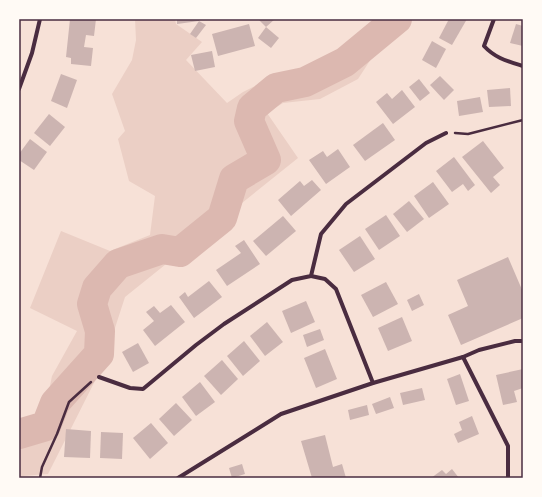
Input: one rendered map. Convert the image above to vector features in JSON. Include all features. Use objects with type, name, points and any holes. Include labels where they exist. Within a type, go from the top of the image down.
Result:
[{"type":"street","points":[[19,89],[32,53],[40,19]]},
{"type":"street","points":[[494,19],[484,46],[491,53],[523,66]]},
{"type":"street","points":[[311,276],[321,234],[346,204],[426,143],[446,133]]},
{"type":"street","points":[[99,377],[130,388],[143,389],[224,324],[292,280],[311,276],[325,279],[336,289],[374,383]]},
{"type":"street","points":[[178,478],[281,414],[374,383],[463,357],[479,350],[515,341],[523,341]]},
{"type":"street","points":[[463,357],[508,446],[508,478]]},
{"type":"path","points":[[446,133],[468,134],[523,120]]},
{"type":"path","points":[[40,478],[42,467],[69,402],[99,377]]},
{"type":"shaded area","points":[[135,19],[175,19],[176,24],[202,42],[186,60],[227,103],[243,92],[265,81],[322,69],[389,19],[397,19],[358,79],[320,99],[283,103],[267,113],[298,158],[125,297],[103,365],[48,474],[22,476],[19,478],[19,420],[43,420],[52,376],[77,331],[30,308],[61,231],[110,251],[150,235],[155,196],[129,181],[118,139],[125,131],[112,94],[132,60],[136,40]]},
{"type":"building","points":[[70,19],[96,19],[94,36],[86,35],[84,47],[93,48],[91,66],[71,64],[71,58],[66,57]]},
{"type":"building","points":[[177,19],[199,19],[199,21],[177,24]]},
{"type":"building","points":[[258,19],[275,19],[266,27]]},
{"type":"building","points":[[449,19],[467,19],[452,45],[439,38]]},
{"type":"building","points":[[199,21],[206,25],[196,38],[190,34]]},
{"type":"building","points":[[249,24],[255,46],[218,56],[212,34]]},
{"type":"building","points":[[516,24],[523,26],[523,46],[510,43]]},
{"type":"building","points":[[266,27],[279,38],[271,48],[258,38]]},
{"type":"building","points":[[432,41],[446,49],[436,68],[422,60]]},
{"type":"building","points":[[212,51],[215,67],[195,71],[191,55]]},
{"type":"building","points":[[61,74],[77,80],[67,108],[51,101]]},
{"type":"building","points":[[440,76],[454,90],[444,100],[430,85]]},
{"type":"building","points":[[419,79],[430,93],[420,101],[409,87]]},
{"type":"building","points":[[510,88],[511,106],[489,107],[487,90]]},
{"type":"building","points":[[402,90],[415,107],[393,124],[376,102],[387,93],[392,99]]},
{"type":"building","points":[[480,97],[483,112],[459,116],[457,101]]},
{"type":"building","points":[[49,114],[65,127],[50,146],[34,133]]},
{"type":"building","points":[[383,123],[395,140],[365,161],[353,145]]},
{"type":"building","points":[[30,139],[47,152],[34,170],[19,160],[19,154]]},
{"type":"building","points":[[483,141],[504,168],[493,177],[500,185],[491,193],[462,157]]},
{"type":"building","points":[[338,149],[350,167],[326,184],[309,160],[323,151],[327,157]]},
{"type":"building","points":[[454,157],[475,185],[468,191],[463,184],[452,192],[436,171]]},
{"type":"building","points":[[312,180],[321,190],[291,216],[278,200],[300,181],[304,186]]},
{"type":"building","points":[[433,182],[449,204],[429,218],[414,196]]},
{"type":"building","points":[[409,201],[424,219],[407,232],[393,214]]},
{"type":"building","points":[[386,215],[400,236],[379,250],[365,229]]},
{"type":"building","points":[[283,216],[296,231],[266,256],[253,241]]},
{"type":"building","points":[[360,236],[375,259],[354,272],[339,250]]},
{"type":"building","points":[[244,240],[260,264],[227,286],[216,270],[241,253],[235,246]]},
{"type":"building","points":[[508,257],[523,292],[523,318],[461,345],[448,315],[468,306],[457,280]]},
{"type":"building","points":[[209,281],[222,297],[194,318],[179,297],[185,292],[188,297]]},
{"type":"building","points":[[386,282],[398,304],[373,317],[361,295]]},
{"type":"building","points":[[419,294],[424,305],[412,311],[407,300]]},
{"type":"building","points":[[306,301],[315,322],[291,333],[282,311]]},
{"type":"building","points":[[171,305],[185,322],[155,346],[143,330],[154,321],[146,312],[154,306],[160,313]]},
{"type":"building","points":[[402,317],[412,341],[388,351],[378,328]]},
{"type":"building","points":[[267,322],[283,342],[265,356],[250,336]]},
{"type":"building","points":[[320,329],[324,340],[307,347],[303,335]]},
{"type":"building","points":[[244,341],[260,361],[243,376],[227,356]]},
{"type":"building","points":[[138,343],[149,363],[133,372],[122,352]]},
{"type":"building","points":[[325,349],[337,379],[316,388],[304,358]]},
{"type":"building","points":[[222,360],[238,379],[221,395],[204,376]]},
{"type":"building","points":[[523,369],[523,388],[514,391],[517,402],[503,405],[496,375]]},
{"type":"building","points":[[460,374],[469,401],[456,405],[447,379]]},
{"type":"building","points":[[200,382],[215,402],[196,416],[182,397]]},
{"type":"building","points":[[422,388],[425,400],[403,405],[400,393]]},
{"type":"building","points":[[390,397],[394,408],[376,414],[372,404]]},
{"type":"building","points":[[176,403],[192,420],[174,436],[159,419]]},
{"type":"building","points":[[367,405],[369,415],[350,420],[348,410]]},
{"type":"building","points":[[472,416],[479,434],[458,443],[454,434],[462,430],[459,422]]},
{"type":"building","points":[[151,423],[168,443],[150,459],[133,438]]},
{"type":"building","points":[[66,429],[91,431],[90,458],[64,457]]},
{"type":"building","points":[[101,432],[123,433],[122,459],[100,458]]},
{"type":"building","points":[[325,435],[333,467],[342,464],[346,478],[312,478],[301,441]]},
{"type":"building","points":[[242,464],[245,474],[232,478],[229,468]]},
{"type":"building","points":[[452,469],[459,478],[431,478],[442,470],[446,474]]},
{"type":"waterway","points":[[19,434],[46,426],[55,403],[99,354],[100,331],[92,304],[97,288],[118,264],[162,249],[180,252],[222,218],[234,179],[266,160],[249,121],[252,108],[276,88],[305,82],[345,62],[397,19]]}]
